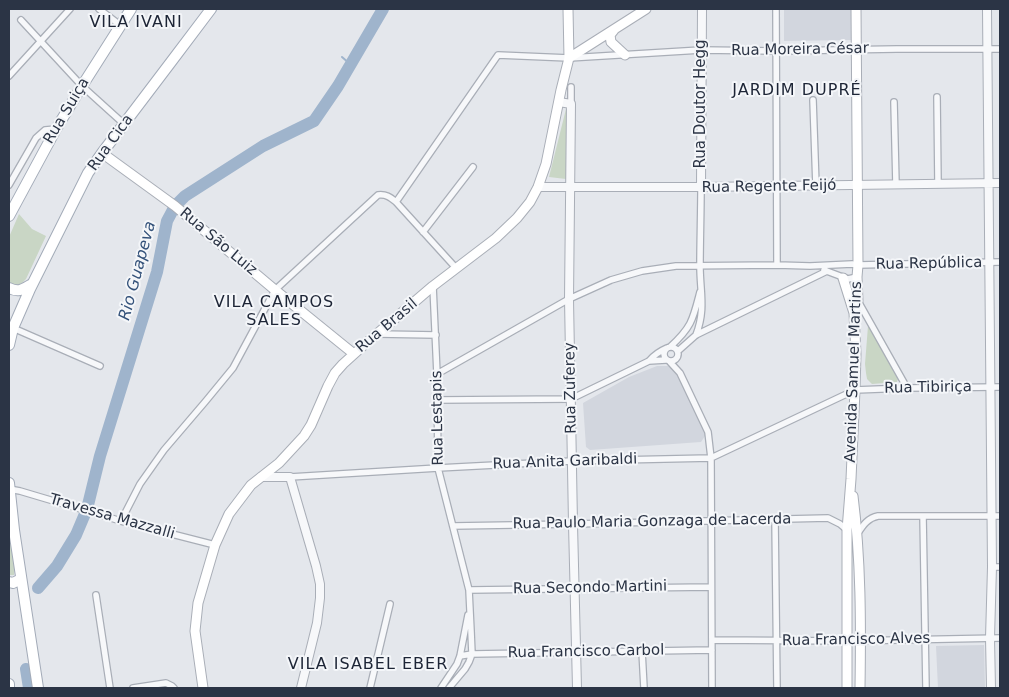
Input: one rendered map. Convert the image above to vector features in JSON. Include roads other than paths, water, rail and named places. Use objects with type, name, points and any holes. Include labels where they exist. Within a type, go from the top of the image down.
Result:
[{"type":"main road","name":"Rua Suiça","points":[[9,214],[56,129],[131,9]]},
{"type":"main road","name":"Rua Cica","points":[[9,345],[13,328],[31,287],[88,173],[210,9]]},
{"type":"main road","points":[[568,9],[569,58]]},
{"type":"main road","points":[[569,58],[646,9]]},
{"type":"main road","name":"Avenida Samuel Martins","points":[[847,688],[846,530],[851,479],[855,390],[854,313],[858,301],[856,9]]},
{"type":"main road","points":[[616,28],[610,35],[611,42],[624,55]]},
{"type":"main road","name":"Rua Brasil","points":[[203,688],[195,631],[198,603],[216,546],[229,514],[242,495],[279,463],[304,436],[335,373],[376,334],[433,286],[496,238],[517,218],[530,202],[538,187],[546,164],[569,58]]},
{"type":"main road","name":"Rua São Luiz","points":[[102,153],[182,212],[354,354]]},
{"type":"main road","points":[[842,278],[854,313]]},
{"type":"main road","points":[[9,288],[16,291],[31,287]]},
{"type":"main road","points":[[9,316],[13,328]]},
{"type":"main road","name":"Avenida Samuel Martins","points":[[851,479],[858,533],[861,640],[860,688]]},
{"type":"main road","points":[[9,483],[38,688]]},
{"type":"main road","points":[[846,530],[858,533]]},
{"type":"main road","points":[[9,582],[13,583],[22,579]]},
{"type":"street","points":[[9,76],[70,9]]},
{"type":"street","points":[[99,9],[120,26]]},
{"type":"street","name":"Rua Doutor Hegg","points":[[696,335],[701,324],[702,311],[700,266],[702,9]]},
{"type":"street","points":[[776,9],[777,264]]},
{"type":"street","points":[[987,9],[991,516],[996,567],[990,638],[991,688]]},
{"type":"street","points":[[21,20],[82,86],[124,124]]},
{"type":"street","name":"Rua Moreira César","points":[[396,202],[498,55],[569,58],[701,50],[1000,49]]},
{"type":"street","name":"Rua Zuferey","points":[[571,87],[569,300],[578,688]]},
{"type":"street","points":[[937,97],[938,184]]},
{"type":"street","points":[[813,100],[816,186]]},
{"type":"street","points":[[559,102],[571,104]]},
{"type":"street","points":[[894,102],[896,185]]},
{"type":"street","points":[[9,185],[36,138],[45,130],[56,129]]},
{"type":"street","points":[[423,232],[473,167]]},
{"type":"street","name":"Rua Regente Feijó","points":[[538,187],[857,186],[1000,183]]},
{"type":"street","points":[[121,521],[140,484],[164,450],[233,368],[275,290],[378,196],[383,194],[389,196],[396,202],[456,268]]},
{"type":"street","name":"Rua República","points":[[858,265],[1000,262]]},
{"type":"street","points":[[842,278],[842,270],[845,264]]},
{"type":"street","points":[[437,374],[569,300],[611,280],[642,271],[676,266],[858,265]]},
{"type":"street","points":[[810,266],[848,280],[857,277]]},
{"type":"street","points":[[648,360],[675,361],[678,354],[696,335],[827,271]]},
{"type":"street","name":"Rua Lestapis","points":[[433,286],[436,335],[438,468],[469,590],[472,654]]},
{"type":"street","name":"Rua Doutor Hegg","points":[[571,400],[669,348],[689,326],[695,314],[700,290]]},
{"type":"street","points":[[858,301],[907,388]]},
{"type":"street","points":[[13,328],[100,366]]},
{"type":"street","points":[[376,334],[436,335]]},
{"type":"street","points":[[680,373],[668,360],[664,352],[669,348],[676,348],[680,373],[708,432],[711,458],[712,688]]},
{"type":"street","name":"Rua Tibiriça","points":[[855,390],[1000,388]]},
{"type":"street","name":"Rua Anita Garibaldi","points":[[261,477],[290,478],[572,461],[711,458],[855,390]]},
{"type":"street","points":[[437,400],[571,400]]},
{"type":"street","points":[[290,478],[320,584],[317,624],[301,688]]},
{"type":"street","name":"Travessa Mazzalli","points":[[9,490],[20,491],[121,521],[216,546]]},
{"type":"street","points":[[858,533],[868,520],[878,516],[1000,516]]},
{"type":"street","points":[[923,516],[926,688]]},
{"type":"street","name":"Rua Paulo Maria Gonzaga de Lacerda","points":[[453,526],[828,518],[840,524],[846,530]]},
{"type":"street","points":[[775,519],[777,688]]},
{"type":"street","name":"Rua Secondo Martini","points":[[469,590],[711,587]]},
{"type":"street","points":[[96,596],[110,688]]},
{"type":"street","points":[[370,688],[390,604]]},
{"type":"street","name":"Rua Lestapis","points":[[442,688],[460,656],[470,606]]},
{"type":"street","name":"Rua Francisco Alves","points":[[712,640],[847,641],[1000,638]]},
{"type":"street","name":"Rua Francisco Carbol","points":[[460,656],[472,654],[712,650]]},
{"type":"street","points":[[642,651],[644,688]]},
{"type":"street","points":[[449,688],[465,669],[472,654]]},
{"type":"street","points":[[133,688],[166,683],[173,687]]},
{"type":"waterway","name":"Rio Guapeva","points":[[38,588],[57,566],[76,535],[87,509],[100,456],[157,272],[167,221],[175,206],[185,196],[263,146],[314,121],[338,86],[383,9]]},
{"type":"waterway","points":[[342,57],[350,64]]},
{"type":"waterway","name":"Rio Guapeva","points":[[26,669],[29,688]]},
{"type":"district","name":"VILA IVANI","points":[[136,23]]},
{"type":"district","name":"JARDIM DUPRÉ","points":[[797,91]]},
{"type":"district","name":"VILA CAMPOS SALES","points":[[274,312]]},
{"type":"district","name":"VILA ISABEL EBER","points":[[368,665]]}]
